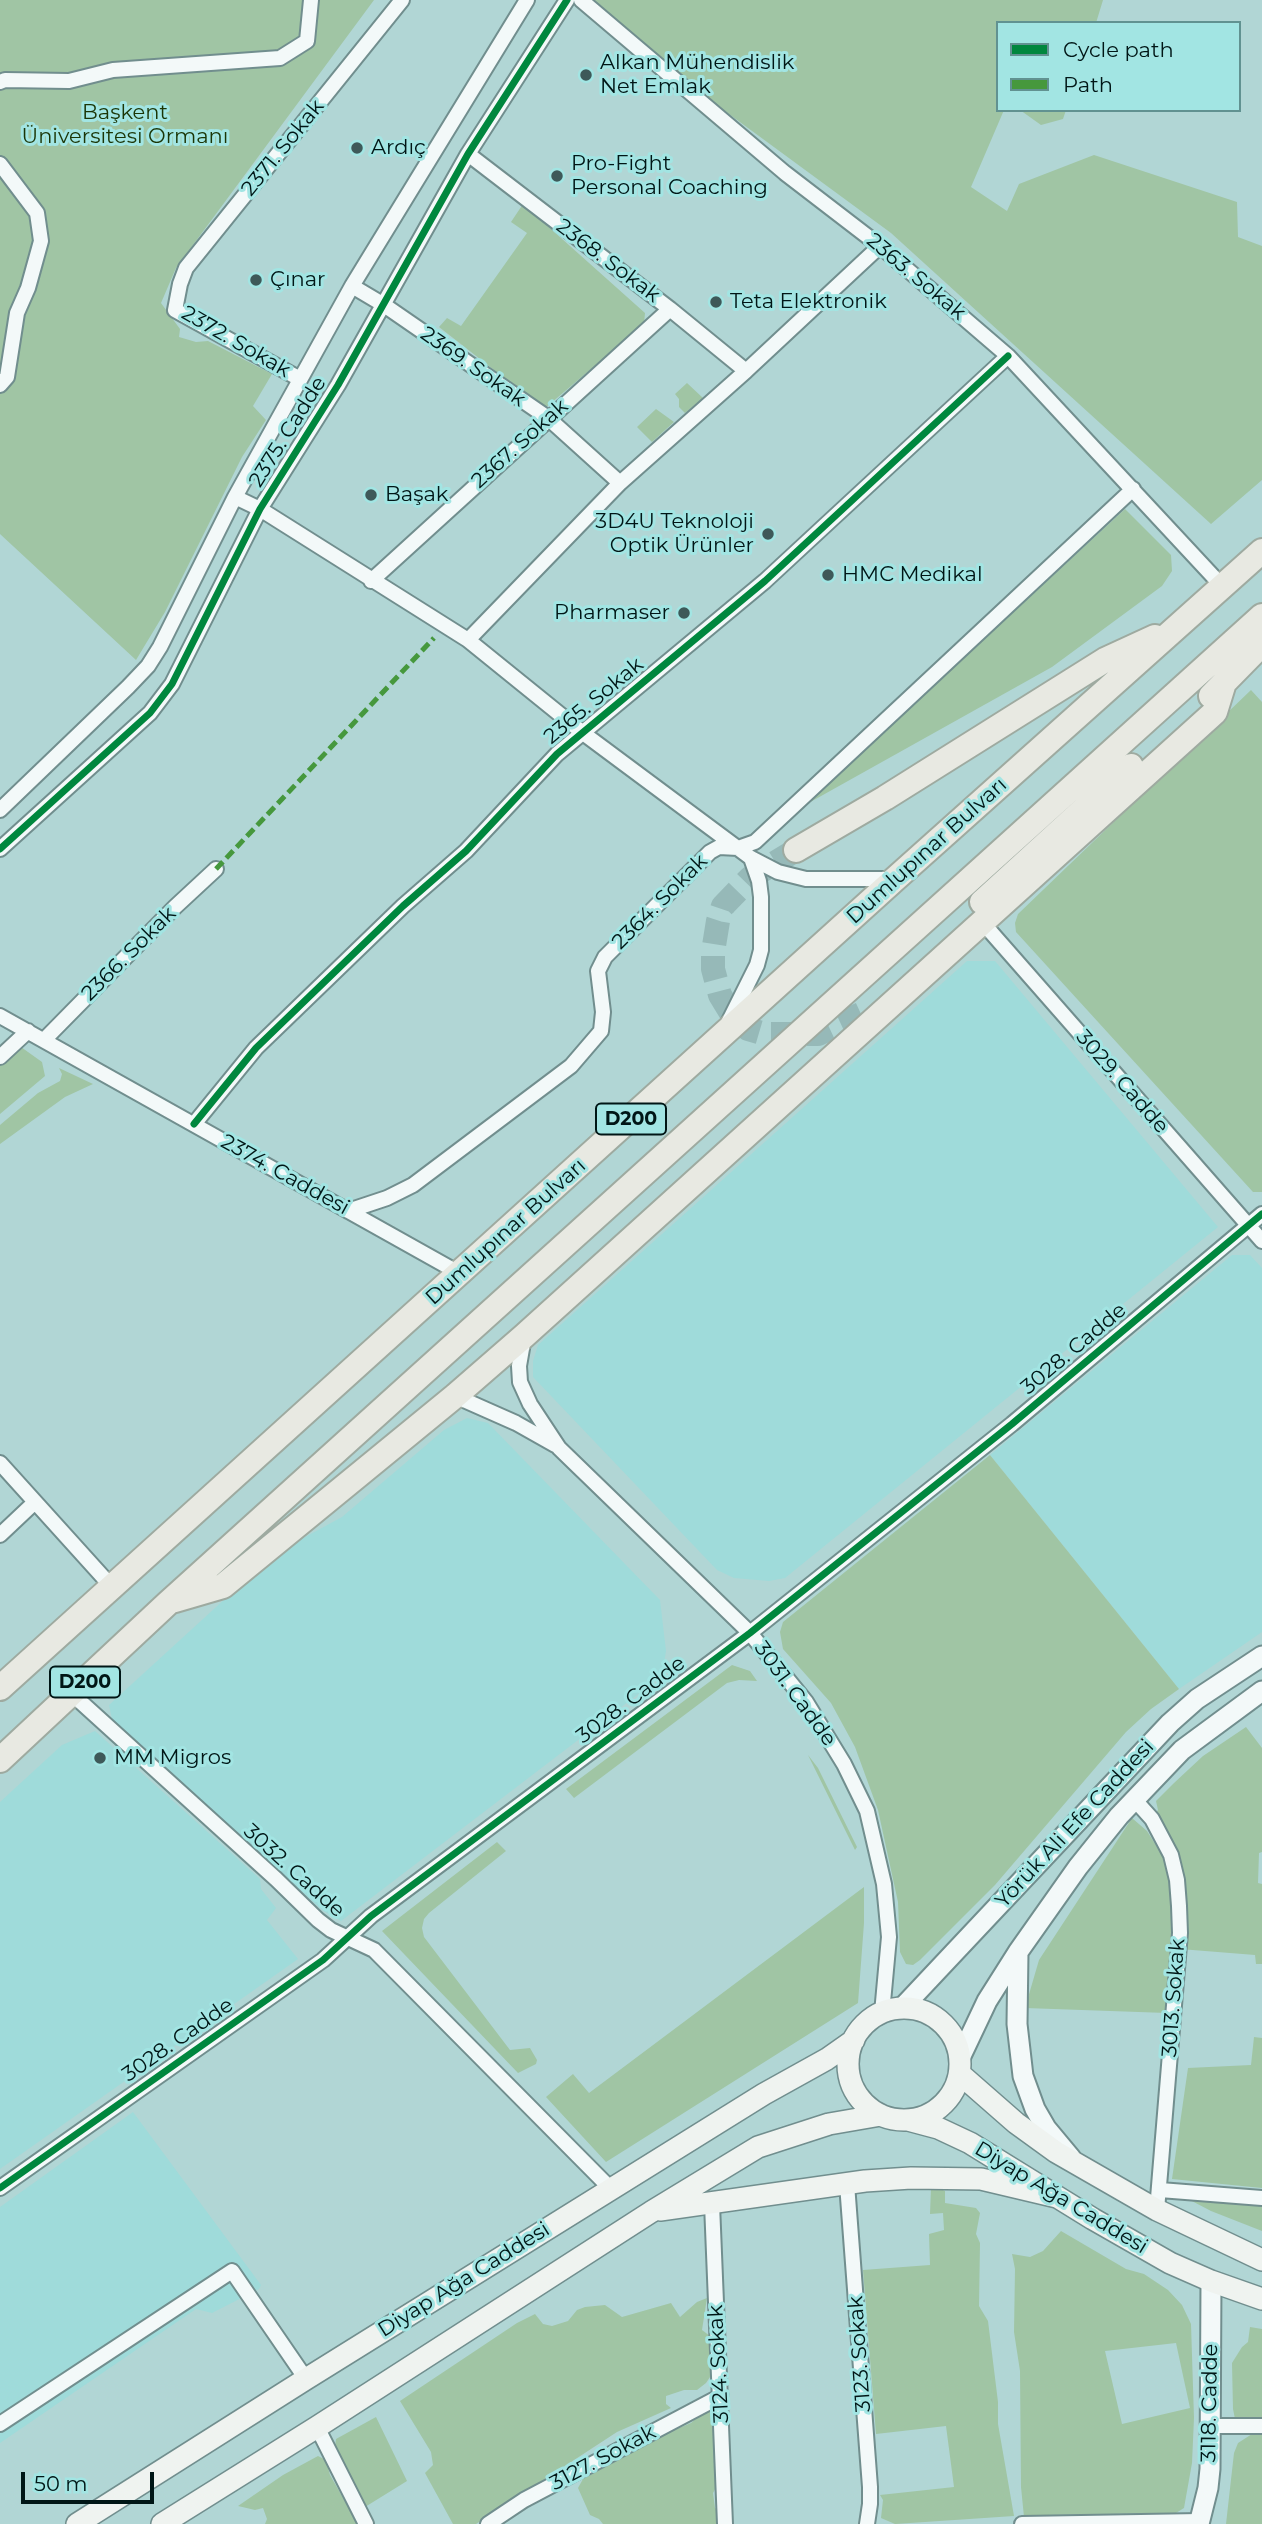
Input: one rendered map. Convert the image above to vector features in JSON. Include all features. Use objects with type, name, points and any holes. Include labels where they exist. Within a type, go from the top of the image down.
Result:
[{"type":"highway","name":"Dumlupınar Bulvarı","points":[[0,1688],[1262,551]]},
{"type":"highway","name":"D200","points":[[0,1760],[168,1603],[1262,616]]},
{"type":"highway","points":[[796,850],[886,798],[1105,660],[1178,626]]},
{"type":"highway","points":[[861,1014],[1045,842],[1223,686],[1262,644]]},
{"type":"highway","points":[[168,1603],[223,1586],[455,1396],[1215,712],[1223,686]]},
{"type":"main road","name":"Diyap Ağa Caddesi","points":[[77,2524],[764,2094],[827,2059],[854,2040],[865,2024],[892,2010],[919,2010],[934,2017],[947,2028],[956,2042],[960,2066],[1035,2137],[1076,2164],[1159,2200],[1214,2239],[1262,2260]]},
{"type":"main road","points":[[854,2040],[849,2054],[852,2083],[864,2102],[881,2115]]},
{"type":"main road","points":[[908,2120],[926,2115],[942,2106],[953,2092],[960,2066]]},
{"type":"main road","name":"Diyap Ağa Caddesi","points":[[162,2524],[651,2212],[766,2143],[828,2124],[881,2115],[938,2128],[970,2143],[1130,2241],[1211,2281],[1262,2299]]},
{"type":"main road","points":[[651,2212],[847,2183],[911,2178],[1004,2183],[1057,2197]]},
{"type":"street","points":[[0,82],[69,81],[113,70],[280,58],[307,41],[311,0]]},
{"type":"street","name":"2371. Sokak","points":[[175,302],[186,268],[402,0]]},
{"type":"street","name":"2375. Cadde","points":[[0,810],[148,666],[160,648],[235,497],[352,286],[527,0]]},
{"type":"street","name":"2375. Cadde","points":[[0,849],[150,713],[162,699],[184,664],[260,509],[338,385],[468,154],[567,0]]},
{"type":"street","name":"2363. Sokak","points":[[581,0],[785,173],[880,246],[1008,356],[1222,586]]},
{"type":"street","name":"2368. Sokak","points":[[468,154],[670,309],[746,371]]},
{"type":"street","points":[[0,164],[37,213],[41,241],[17,313],[7,377],[0,385]]},
{"type":"street","points":[[468,640],[620,483],[746,371],[880,246]]},
{"type":"street","name":"2369. Sokak","points":[[352,286],[384,305],[548,418],[620,483]]},
{"type":"street","name":"2372. Sokak","points":[[175,302],[175,310],[186,318],[300,379]]},
{"type":"street","name":"2367. Sokak","points":[[371,581],[670,309]]},
{"type":"street","name":"2365. Sokak","points":[[194,1124],[256,1048],[403,906],[466,851],[557,754],[765,581],[1008,356]]},
{"type":"street","name":"2364. Sokak","points":[[348,1211],[387,1198],[413,1185],[571,1066],[601,1031],[603,1012],[598,971],[605,957],[710,852],[719,847],[738,848],[755,842],[776,824],[1133,489]]},
{"type":"street","points":[[235,497],[260,509],[468,640],[583,733],[751,858],[778,872],[806,879],[895,879]]},
{"type":"street","points":[[720,1038],[757,965],[761,950],[761,897],[751,858]]},
{"type":"street","name":"2366. Sokak","points":[[44,1040],[174,907],[216,869]]},
{"type":"street","name":"3029. Cadde","points":[[983,923],[1262,1241]]},
{"type":"street","name":"2374. Caddesi","points":[[0,1016],[460,1273]]},
{"type":"street","points":[[0,1057],[28,1031]]},
{"type":"street","name":"3028. Cadde","points":[[0,2188],[323,1960],[371,1916],[750,1633],[1012,1424],[1262,1214]]},
{"type":"street","name":"3031. Cadde","points":[[524,1336],[519,1366],[520,1382],[532,1407],[559,1448],[750,1633],[806,1702],[845,1764],[867,1811],[880,1858],[888,1910],[888,1963],[892,2010]]},
{"type":"street","name":"3031. Cadde","points":[[455,1396],[516,1423],[559,1448]]},
{"type":"street","points":[[0,1463],[112,1587]]},
{"type":"street","points":[[0,1535],[36,1502]]},
{"type":"street","name":"Yörük Ali Efe Caddesi","points":[[892,2010],[1163,1730],[1197,1699],[1262,1656]]},
{"type":"street","name":"Yörük Ali Efe Caddesi","points":[[960,2066],[987,2001],[1078,1867],[1134,1799],[1182,1749],[1262,1691]]},
{"type":"street","name":"3032. Cadde","points":[[72,1695],[318,1920],[346,1938],[374,1950],[611,2189]]},
{"type":"street","name":"3013. Sokak","points":[[1134,1799],[1152,1819],[1171,1855],[1179,1906],[1180,1933],[1159,2200]]},
{"type":"street","points":[[1018,1952],[1017,2024],[1023,2076],[1035,2109],[1046,2128],[1076,2164]]},
{"type":"street","name":"3123. Sokak","points":[[847,2183],[870,2487],[867,2524]]},
{"type":"street","points":[[1159,2200],[1262,2198]]},
{"type":"street","name":"3124. Sokak","points":[[712,2204],[726,2524]]},
{"type":"street","points":[[0,2424],[232,2270],[306,2379]]},
{"type":"street","name":"3118. Cadde","points":[[1200,2523],[1208,2488],[1212,2426],[1211,2281]]},
{"type":"street","name":"3127. Sokak","points":[[488,2524],[524,2500],[721,2396]]},
{"type":"street","points":[[1212,2426],[1262,2426]]},
{"type":"street","points":[[317,2427],[366,2524]]},
{"type":"street","points":[[1022,2524],[1200,2523]]},
{"type":"shaded area","points":[[967,961],[995,961],[1218,1227],[785,1578],[769,1581],[734,1578],[717,1570],[533,1377],[533,1361],[538,1345]]},
{"type":"shaded area","points":[[1232,1255],[1250,1255],[1262,1268],[1262,1632],[1179,1689],[990,1455]]},
{"type":"shaded area","points":[[467,1418],[488,1423],[660,1600],[666,1651],[662,1676],[341,1921],[322,1910],[112,1719],[109,1705],[274,1554],[342,1517],[444,1430]]},
{"type":"shaded area","points":[[95,1731],[260,1879],[261,1889],[276,1908],[267,1920],[298,1959],[0,2169],[0,1802],[62,1745]]},
{"type":"shaded area","points":[[133,2112],[261,2285],[259,2289],[212,2313],[196,2309],[0,2443],[0,2207]]},
{"type":"green space","name":"Başkent Üniversitesi Ormanı","points":[[0,0],[374,0],[176,268],[161,303],[180,329],[179,337],[196,342],[208,341],[272,374],[253,406],[266,420],[242,457],[165,612],[136,660],[0,534]]},
{"type":"green space","points":[[589,0],[1103,0],[1097,21],[996,21],[996,112],[1003,112],[971,187],[1007,211],[1019,184],[1094,155],[1237,202],[1238,237],[1262,246],[1262,480],[1211,524],[891,233],[669,70]]},
{"type":"green space","points":[[1023,112],[1065,112],[1063,119],[1041,125]]},
{"type":"green space","points":[[523,204],[645,313],[644,324],[544,409],[439,327],[447,318],[461,326],[527,233],[511,222]]},
{"type":"green space","points":[[687,383],[703,398],[685,413],[679,407],[679,399],[675,394]]},
{"type":"green space","points":[[656,409],[674,422],[652,442],[637,427]]},
{"type":"green space","points":[[1125,509],[1171,555],[1172,571],[1162,586],[1052,667],[805,805]]},
{"type":"green space","points":[[1251,690],[1262,702],[1262,1192],[1253,1192],[1016,932],[1015,923],[1018,914]]},
{"type":"green space","points":[[21,1047],[42,1062],[45,1076],[0,1114],[0,1066]]},
{"type":"green space","points":[[59,1068],[93,1084],[65,1097],[0,1144],[0,1125],[38,1093],[60,1081],[62,1074]]},
{"type":"green space","points":[[990,1455],[1179,1689],[1151,1709],[1126,1732],[995,1885],[920,1960],[913,1965],[906,1964],[900,1952],[898,1902],[878,1810],[855,1747],[831,1703],[783,1649],[780,1632],[783,1622]]},
{"type":"green space","points":[[732,1665],[750,1671],[757,1681],[739,1680],[727,1683],[574,1798],[566,1789]]},
{"type":"green space","points":[[1246,1727],[1262,1748],[1262,1852],[1259,1853],[1258,1883],[1262,1884],[1262,1964],[1256,1964],[1255,1955],[1180,1949],[1181,1913],[1154,1815],[1158,1810],[1156,1801],[1174,1783],[1203,1756]]},
{"type":"green space","points":[[808,1755],[818,1768],[857,1847],[855,1850]]},
{"type":"green space","points":[[1132,1818],[1147,1831],[1167,1863],[1174,1909],[1167,2013],[1025,2008],[1039,1960]]},
{"type":"green space","points":[[497,1842],[506,1851],[429,1913],[422,1928],[424,1937],[510,2050],[530,2048],[537,2060],[536,2064],[518,2073],[382,1931]]},
{"type":"green space","points":[[864,1887],[858,2003],[606,2162],[546,2097],[573,2074],[589,2093]]},
{"type":"green space","points":[[1254,2037],[1262,2038],[1262,2188],[1172,2179],[1188,2068],[1251,2065]]},
{"type":"green space","points":[[937,2187],[945,2191],[945,2203],[976,2208],[980,2213],[976,2234],[980,2243],[979,2306],[988,2321],[998,2402],[998,2424],[1014,2516],[895,2524],[881,2518],[883,2500],[880,2495],[954,2487],[946,2426],[876,2434],[863,2270],[930,2265],[929,2234],[944,2230],[943,2213],[930,2214],[931,2188]]},
{"type":"green space","points":[[1188,2199],[1262,2203],[1262,2231],[1211,2211]]},
{"type":"green space","points":[[1061,2231],[1126,2269],[1144,2274],[1168,2290],[1182,2305],[1191,2324],[1194,2418],[1192,2463],[1184,2508],[1176,2513],[1024,2517],[1021,2487],[1020,2371],[1014,2332],[1015,2269],[1012,2254],[1030,2257],[1043,2251]],"holes":[[[1176,2343],[1190,2408],[1122,2424],[1105,2351]]]},
{"type":"green space","points":[[707,2298],[702,2330],[710,2336],[712,2374],[706,2383],[697,2390],[684,2390],[666,2396],[666,2404],[671,2408],[617,2432],[476,2524],[453,2524],[425,2473],[433,2465],[431,2452],[400,2401],[517,2323],[535,2314],[543,2324],[552,2326],[568,2321],[577,2310],[585,2307],[605,2305],[622,2317],[671,2303],[680,2317],[697,2302]]},
{"type":"green space","points":[[1250,2327],[1262,2329],[1262,2420],[1235,2419],[1233,2409],[1232,2363],[1248,2342]]},
{"type":"green space","points":[[711,2409],[718,2484],[713,2493],[715,2508],[719,2510],[720,2524],[603,2524],[590,2515],[578,2488],[583,2479],[667,2433],[691,2423],[704,2411]]},
{"type":"green space","points":[[376,2417],[407,2481],[365,2507],[335,2447],[336,2439]]},
{"type":"green space","points":[[1252,2434],[1262,2434],[1262,2524],[1226,2524],[1234,2453],[1238,2443]]},
{"type":"green space","points":[[318,2456],[326,2460],[330,2475],[358,2524],[265,2524],[267,2519],[263,2508],[255,2510],[238,2506],[283,2475]]},
{"type":"tunnel","points":[[796,850],[750,878],[723,906],[713,952],[713,969],[720,995],[731,1013],[748,1029],[765,1034],[818,1034],[861,1014]]},
{"type":"marked path","points":[[216,869],[434,638]]},
{"type":"cycle path","points":[[0,849],[150,713],[172,684],[260,509],[338,385],[468,154],[567,0]]},
{"type":"cycle path","points":[[194,1124],[256,1048],[403,906],[466,851],[557,754],[765,581],[1008,356]]},
{"type":"cycle path","points":[[0,2188],[323,1960],[371,1916],[750,1633],[1012,1424],[1262,1214]]},
{"type":"place","name":"Alkan Mühendislik Net Emlak","points":[[586,75]]},
{"type":"place","name":"Ardıç","points":[[357,148]]},
{"type":"place","name":"Pro-Fight Personal Coaching","points":[[557,176]]},
{"type":"place","name":"Çınar","points":[[256,280]]},
{"type":"place","name":"Teta Elektronik","points":[[716,302]]},
{"type":"place","name":"Başak","points":[[371,495]]},
{"type":"place","name":"3D4U Teknoloji Optik Ürünler","points":[[768,534]]},
{"type":"place","name":"HMC Medikal","points":[[828,575]]},
{"type":"place","name":"Pharmaser","points":[[684,613]]},
{"type":"place","name":"MM Migros","points":[[100,1758]]}]
